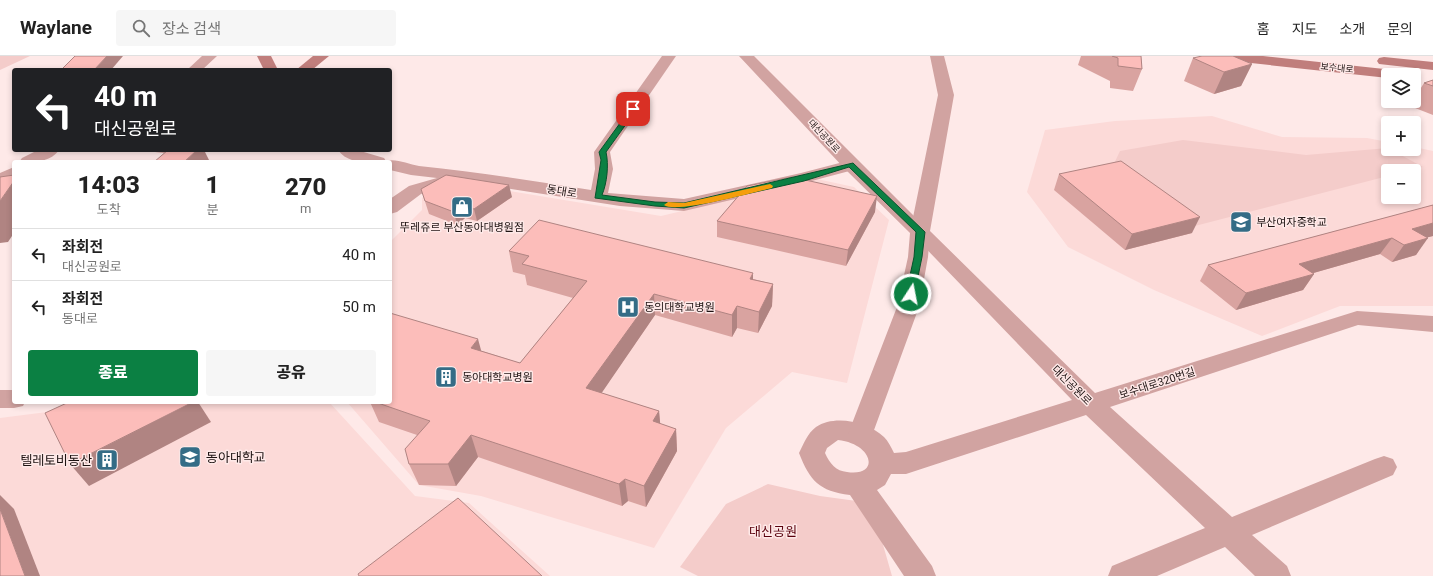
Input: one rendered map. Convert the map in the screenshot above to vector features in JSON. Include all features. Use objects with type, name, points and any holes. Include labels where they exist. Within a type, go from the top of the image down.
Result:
[{"type":"main road","points":[[264,56],[270,68]]},
{"type":"main road","points":[[306,68],[322,56]]},
{"type":"main road","name":"보수대로","points":[[1223,56],[1381,73]]},
{"type":"main road","name":"보수대로","points":[[1337,56],[1433,66]]},
{"type":"main road","points":[[1421,77],[1433,78]]},
{"type":"street","points":[[196,68],[210,56]]},
{"type":"street","points":[[598,196],[601,189],[604,160],[602,152],[670,56]]},
{"type":"street","name":"대신공원로","points":[[746,56],[851,165],[920,232],[1091,404],[1276,576]]},
{"type":"street","points":[[861,434],[908,307],[918,257],[920,232],[928,185],[941,128],[946,95],[938,56]]},
{"type":"street","points":[[32,160],[47,152]]},
{"type":"street","points":[[352,156],[369,160]]},
{"type":"street","name":"동대로","points":[[392,165],[412,170],[466,176],[655,204],[684,205],[804,178],[851,165]]},
{"type":"street","points":[[392,174],[412,170],[420,173],[424,178],[422,184],[392,207]]},
{"type":"street","points":[[0,181],[12,173]]},
{"type":"street","points":[[392,194],[404,194],[466,176]]},
{"type":"street","name":"보수대로320번길","points":[[882,464],[906,463],[1357,318],[1433,324]]},
{"type":"street","points":[[0,399],[12,399]]},
{"type":"street","points":[[845,430],[861,434],[873,441],[880,452],[882,464],[875,478],[858,485],[836,483],[818,470],[812,453],[817,441],[829,433],[845,430]]},
{"type":"street","points":[[1123,576],[1384,467]]},
{"type":"street","points":[[858,485],[921,576]]},
{"type":"shaded area","name":"부산여자중학교","points":[[1212,116],[1282,137],[1367,138],[1381,141],[1381,156],[1421,156],[1421,148],[1433,151],[1433,306],[1340,306],[1262,336],[1154,290],[1068,247],[1027,192],[1045,130],[1115,121]]},
{"type":"shaded area","name":"동의대학교병원","points":[[817,179],[854,187],[889,220],[847,383],[792,372],[726,428],[654,548],[481,496],[419,485],[349,404],[392,404],[392,240],[422,210],[422,198],[454,182],[661,216]]},
{"type":"shaded area","name":"동아대학교","points":[[73,404],[331,404],[415,496],[469,503],[550,576],[0,576],[0,418],[47,412]]},
{"type":"green space","points":[[0,56],[30,56],[0,70]]},
{"type":"green space","points":[[1183,140],[1306,155],[1381,149],[1381,156],[1403,156],[1417,164],[1381,164],[1381,178],[1191,227],[1111,170],[1120,151]]},
{"type":"green space","name":"대신공원","points":[[768,484],[820,496],[871,503],[892,576],[698,576],[680,567],[726,504]]},
{"type":"building","points":[[75,56],[107,56],[96,68],[63,68]]},
{"type":"building","points":[[1112,56],[1141,56],[1142,69],[1118,66],[1118,58]]},
{"type":"building","points":[[1202,56],[1233,56],[1252,64],[1224,72],[1193,58]]},
{"type":"building","points":[[1433,80],[1433,86],[1424,83]]},
{"type":"building","points":[[166,152],[195,152],[186,160],[156,160]]},
{"type":"building","points":[[1121,161],[1200,217],[1132,234],[1059,174]]},
{"type":"building","points":[[12,175],[12,184],[0,201],[0,177]]},
{"type":"building","points":[[446,175],[509,185],[474,209],[461,206],[454,212],[425,201],[421,189]]},
{"type":"building","points":[[792,177],[877,196],[848,250],[717,221],[747,186]]},
{"type":"building","points":[[1433,205],[1433,223],[1412,229],[1428,238],[1404,245],[1392,238],[1299,264],[1314,274],[1246,293],[1208,265]]},
{"type":"building","name":"동아대학교병원","points":[[539,220],[753,273],[750,279],[773,284],[759,312],[737,306],[732,315],[654,294],[586,388],[659,411],[653,421],[676,429],[644,486],[625,479],[619,484],[471,435],[448,464],[409,464],[405,449],[430,421],[381,404],[392,404],[392,314],[478,339],[471,348],[520,363],[587,281],[522,264],[529,256],[509,251]]},
{"type":"building","points":[[65,404],[189,404],[70,464],[45,413]]},
{"type":"building","points":[[458,498],[542,576],[359,576],[358,574]]},
{"type":"building","points":[[0,509],[25,576],[0,576]]},
{"type":"slow traffic","points":[[668,205],[684,205],[770,186]]},
{"type":"place","name":"뚜레쥬르 부산동아대병원점","points":[[462,207]]},
{"type":"place","name":"부산여자중학교","points":[[1241,222]]},
{"type":"place","name":"동의대학교병원","points":[[628,307]]},
{"type":"place","name":"동아대학교병원","points":[[446,377]]},
{"type":"place","name":"동아대학교","points":[[190,457]]},
{"type":"place","name":"텔레토비동산","points":[[107,460]]},
{"type":"route","points":[[633,109],[602,152],[604,160],[601,189],[598,196],[655,204],[684,205],[804,178],[851,165],[920,232],[918,257],[911,294]]}]
